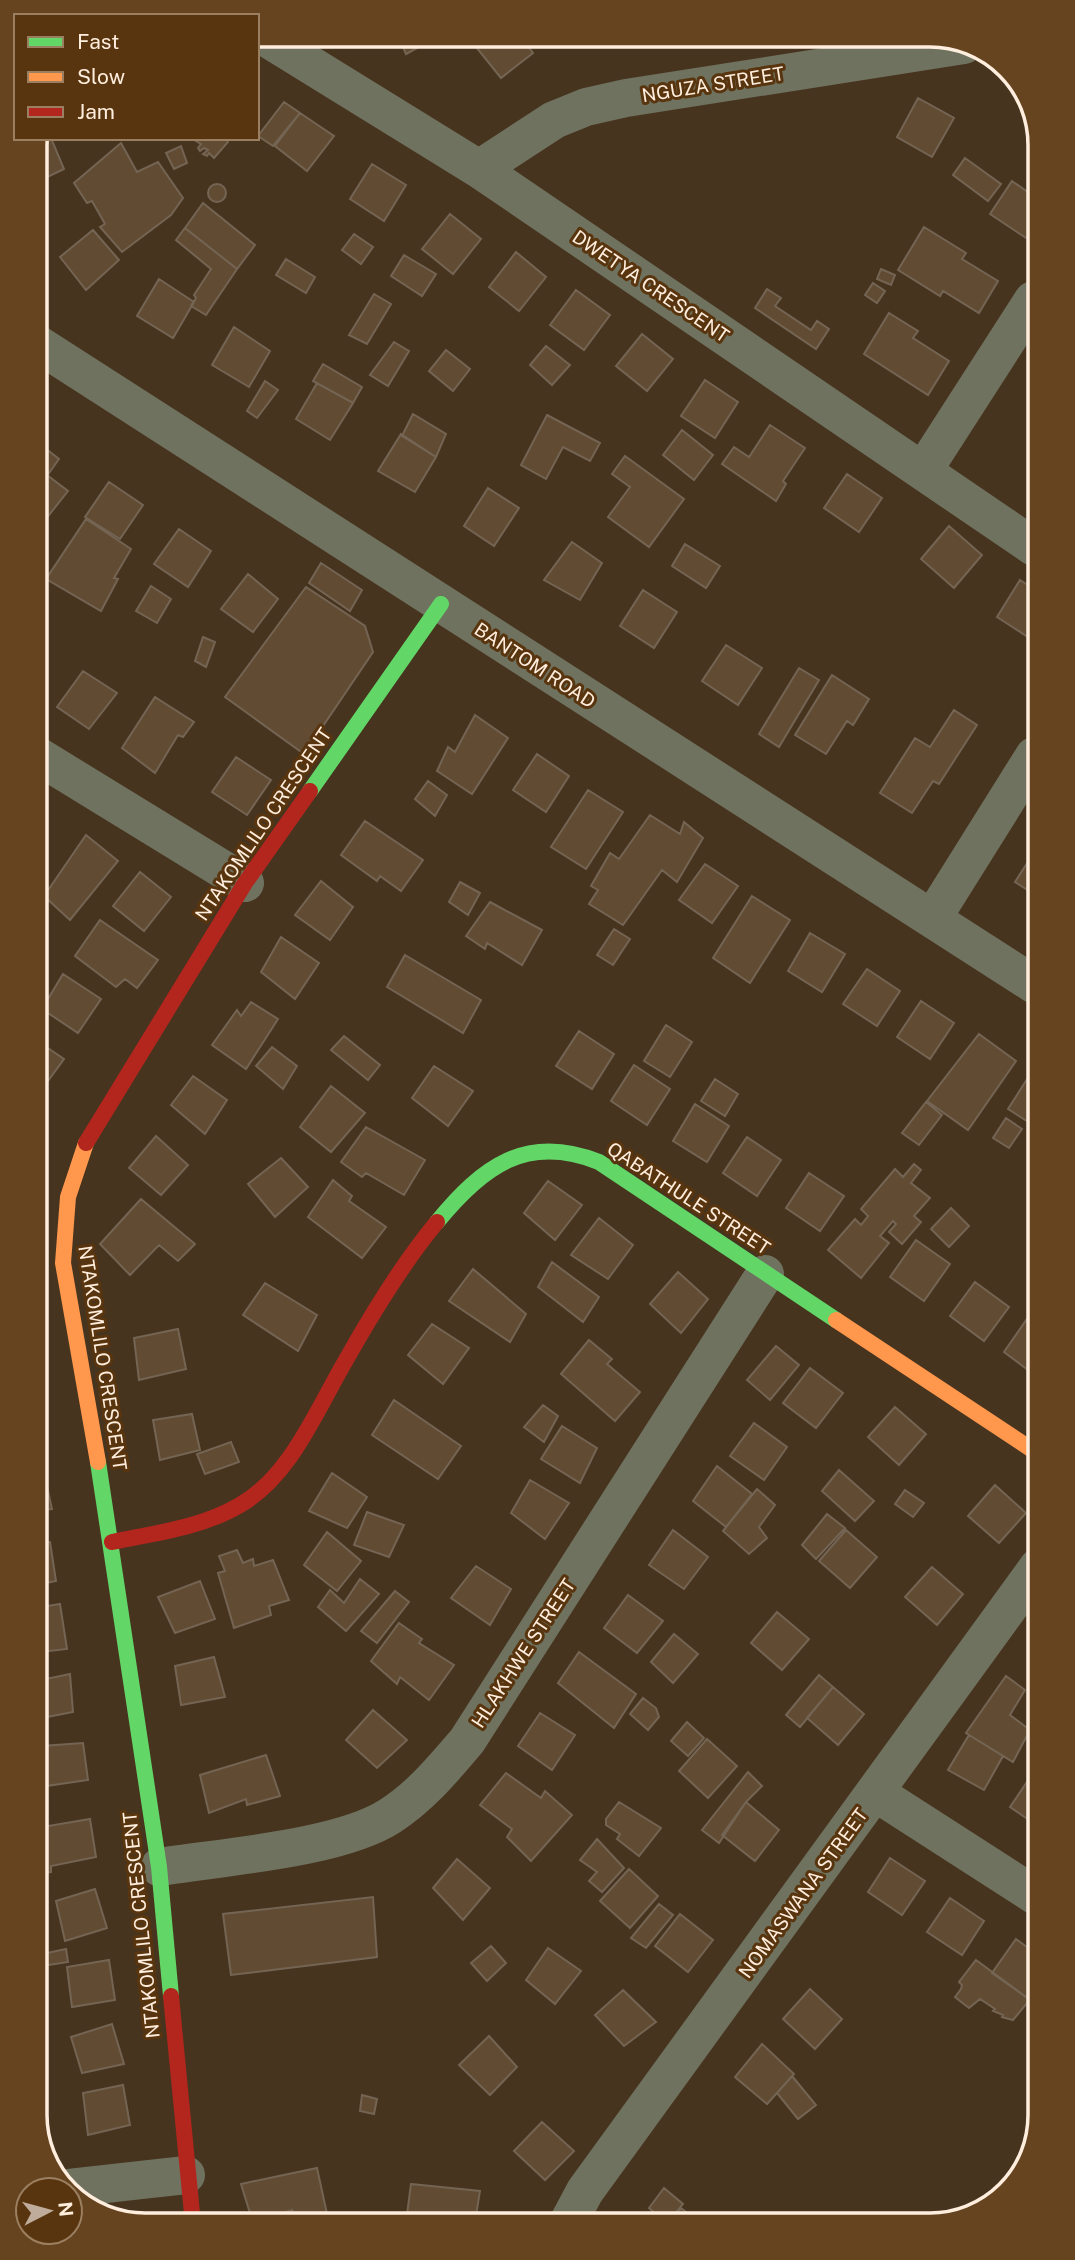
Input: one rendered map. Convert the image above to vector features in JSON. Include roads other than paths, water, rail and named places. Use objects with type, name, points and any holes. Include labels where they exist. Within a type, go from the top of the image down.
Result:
[{"type":"street","name":"DWETYA CRESCENT","points":[[281,47],[479,169],[1028,543]]},
{"type":"street","name":"NGUZA STREET","points":[[479,169],[554,120],[586,107],[626,98],[944,48]]},
{"type":"street","points":[[923,471],[1028,306]]},
{"type":"street","name":"BANTOM ROAD","points":[[47,350],[1028,981]]},
{"type":"street","name":"NTAKOMLILO CRESCENT","points":[[191,2213],[159,1867],[112,1542],[63,1263],[63,1216],[71,1175],[89,1134],[245,883],[441,604]]},
{"type":"street","points":[[47,762],[245,883]]},
{"type":"street","points":[[932,919],[1028,766]]},
{"type":"street","name":"QABATHULE STREET","points":[[112,1542],[210,1519],[234,1510],[259,1493],[295,1447],[425,1237],[461,1194],[510,1158],[534,1151],[574,1151],[599,1162],[1028,1447]]},
{"type":"street","name":"HLAKHWE STREET","points":[[159,1867],[347,1836],[388,1817],[425,1789],[467,1741],[765,1274]]},
{"type":"street","name":"NOMASWANA STREET","points":[[573,2213],[584,2191],[1028,1581]]},
{"type":"street","points":[[876,1793],[1028,1891]]},
{"type":"street","points":[[84,2186],[186,2175]]}]
